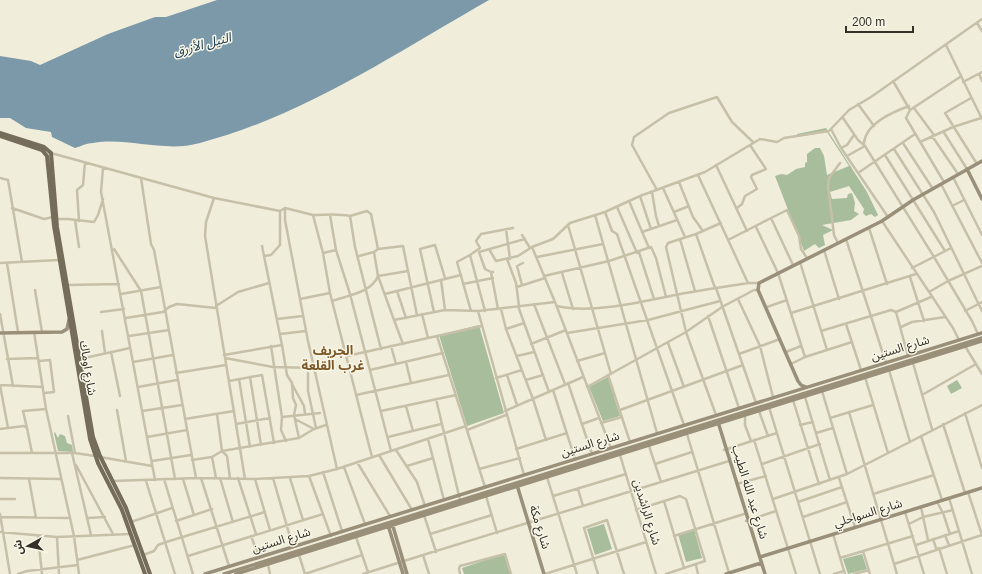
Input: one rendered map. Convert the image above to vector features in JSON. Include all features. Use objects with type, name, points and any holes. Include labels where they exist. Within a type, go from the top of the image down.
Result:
[{"type":"main road","points":[[0,133],[44,147],[48,154]]},
{"type":"main road","points":[[0,136],[37,148],[48,154]]},
{"type":"main road","name":"شارع اوماك","points":[[48,154],[53,166],[55,218],[70,320],[85,403],[98,456],[132,534],[145,574]]},
{"type":"main road","name":"شارع اوماك","points":[[48,154],[60,260],[68,285],[85,403]]},
{"type":"main road","points":[[807,387],[801,385],[798,381],[767,307],[758,290],[759,283],[778,272],[882,221],[933,188],[982,161]]},
{"type":"main road","points":[[967,169],[982,199]]},
{"type":"main road","points":[[2,333],[62,332],[67,329],[70,320]]},
{"type":"main road","name":"شارع الستين","points":[[460,498],[524,475],[980,333]]},
{"type":"main road","points":[[618,446],[620,453],[649,446],[671,437],[687,434],[717,423],[759,411],[781,402],[793,400],[913,363],[982,339]]},
{"type":"main road","name":"شارع الستين","points":[[224,574],[237,572],[268,562],[274,558],[332,542],[453,500],[517,484],[620,453],[982,339]]},
{"type":"main road","points":[[796,390],[798,388],[798,381]]},
{"type":"main road","name":"شارع عبد الله الطيب","points":[[714,416],[747,521]]},
{"type":"main road","name":"شارع اوماك","points":[[98,456],[113,481],[131,522],[150,574]]},
{"type":"main road","name":"شارع عبد الله الطيب","points":[[728,461],[737,484],[764,574]]},
{"type":"main road","points":[[237,572],[243,573],[268,562],[298,554],[332,542],[356,537],[389,522],[424,515],[486,496],[517,484],[547,477],[574,467]]},
{"type":"main road","name":"شارع مكة","points":[[515,478],[545,574]]},
{"type":"main road","name":"شارع السواحلي","points":[[759,558],[982,488]]},
{"type":"main road","name":"شارع الستين","points":[[205,574],[365,525],[389,522],[412,510],[444,500],[453,500]]},
{"type":"main road","points":[[389,522],[407,574]]},
{"type":"main road","points":[[273,553],[274,558]]},
{"type":"main road","points":[[267,555],[268,562]]},
{"type":"main road","points":[[402,562],[403,574]]},
{"type":"main road","points":[[727,573],[760,563]]},
{"type":"street","points":[[489,249],[496,261],[508,259],[531,247],[553,239],[568,225],[595,214],[605,212],[640,196],[698,175],[760,139],[777,142],[784,138],[831,129],[843,118],[845,114],[858,104],[872,97],[982,19]]},
{"type":"street","points":[[977,23],[982,31]]},
{"type":"street","points":[[920,142],[953,127],[982,119],[960,77],[946,45]]},
{"type":"street","points":[[963,82],[982,72]]},
{"type":"street","points":[[978,74],[982,81]]},
{"type":"street","points":[[960,77],[910,110],[906,118],[943,183],[952,206],[982,263]]},
{"type":"street","points":[[893,81],[910,110]]},
{"type":"street","points":[[657,190],[632,145],[634,137],[659,118],[669,113],[717,97],[734,124],[752,144],[766,169],[752,175],[751,177],[757,189],[745,196],[742,204],[737,208]]},
{"type":"street","points":[[971,98],[945,112],[977,164]]},
{"type":"street","points":[[858,104],[874,126]]},
{"type":"street","points":[[847,156],[864,145],[867,133],[874,126],[894,112],[909,106]]},
{"type":"street","points":[[914,108],[958,174]]},
{"type":"street","points":[[843,118],[875,162],[980,333]]},
{"type":"street","points":[[831,129],[841,148],[888,217]]},
{"type":"street","points":[[943,131],[967,169]]},
{"type":"street","points":[[858,173],[885,156],[915,134]]},
{"type":"street","points":[[841,148],[847,145],[854,135]]},
{"type":"street","points":[[903,143],[933,188]]},
{"type":"street","points":[[894,149],[934,212],[982,311]]},
{"type":"street","points":[[48,154],[214,198],[280,212]]},
{"type":"street","points":[[885,156],[945,251]]},
{"type":"street","points":[[79,247],[77,190],[83,184],[85,163]]},
{"type":"street","points":[[838,243],[834,235],[828,186],[829,178],[840,163]]},
{"type":"street","points":[[716,165],[747,231]]},
{"type":"street","points":[[103,168],[101,192],[113,248],[155,480]]},
{"type":"street","points":[[698,175],[748,282]]},
{"type":"street","points":[[953,177],[982,235]]},
{"type":"street","points":[[0,178],[8,180],[11,208],[22,262]]},
{"type":"street","points":[[141,178],[151,244],[161,287],[196,478]]},
{"type":"street","points":[[679,182],[693,217],[703,231]]},
{"type":"street","points":[[663,188],[685,237]]},
{"type":"street","points":[[652,192],[659,226]]},
{"type":"street","points":[[640,196],[651,229]]},
{"type":"street","points":[[214,198],[206,222],[205,236],[246,478]]},
{"type":"street","points":[[11,208],[44,219],[55,218],[94,222],[103,199]]},
{"type":"street","points":[[952,206],[964,200]]},
{"type":"street","points":[[629,201],[649,248],[652,248],[656,258],[666,297]]},
{"type":"street","points":[[674,212],[689,206]]},
{"type":"street","points":[[617,207],[638,252],[654,299]]},
{"type":"street","points":[[280,212],[285,208]]},
{"type":"street","points":[[285,208],[312,215],[330,215],[339,213],[350,216],[369,212],[378,249]]},
{"type":"street","points":[[285,208],[285,220],[306,331],[326,425],[338,469]]},
{"type":"street","points":[[728,240],[756,227],[786,210],[788,211],[799,236],[801,249],[807,258]]},
{"type":"street","points":[[264,256],[270,255],[280,245],[280,212]]},
{"type":"street","points":[[605,212],[612,231],[618,238],[625,256],[684,425]]},
{"type":"street","points":[[595,214],[658,433]]},
{"type":"street","points":[[312,215],[323,253],[330,293],[372,457]]},
{"type":"street","points":[[330,215],[336,250],[350,294],[391,451]]},
{"type":"street","points":[[350,216],[355,247],[359,256],[381,349]]},
{"type":"street","points":[[771,218],[793,265]]},
{"type":"street","points":[[642,232],[677,220]]},
{"type":"street","points":[[882,221],[959,340]]},
{"type":"street","points":[[714,416],[703,379],[686,332],[666,248],[668,243],[696,234],[720,223]]},
{"type":"street","points":[[568,225],[630,442]]},
{"type":"street","points":[[756,227],[778,272],[805,357]]},
{"type":"street","points":[[868,227],[887,284]]},
{"type":"street","points":[[512,228],[481,234],[476,241],[480,247],[479,250],[485,269],[492,272],[506,329],[533,399],[546,440]]},
{"type":"street","points":[[506,229],[508,259],[517,287],[518,306],[549,392]]},
{"type":"street","points":[[696,234],[756,402]]},
{"type":"street","points":[[522,235],[531,247],[545,277],[611,448]]},
{"type":"street","points":[[471,311],[458,262],[473,252],[525,239]]},
{"type":"street","points":[[680,239],[695,291]]},
{"type":"street","points":[[846,239],[886,362]]},
{"type":"street","points":[[434,312],[419,250],[434,244],[445,278]]},
{"type":"street","points":[[536,257],[603,244]]},
{"type":"street","points":[[262,246],[282,344],[285,368],[304,406],[305,414]]},
{"type":"street","points":[[359,256],[374,252],[378,249],[403,246],[417,315]]},
{"type":"street","points":[[113,248],[140,291],[175,479]]},
{"type":"street","points":[[517,287],[545,277],[609,261],[649,248]]},
{"type":"street","points":[[912,268],[951,248]]},
{"type":"street","points":[[323,253],[336,250]]},
{"type":"street","points":[[824,250],[839,299]]},
{"type":"street","points":[[374,252],[378,276],[403,344]]},
{"type":"street","points":[[470,255],[485,310]]},
{"type":"street","points":[[0,263],[60,260]]},
{"type":"street","points":[[800,262],[827,350]]},
{"type":"street","points":[[7,263],[18,332]]},
{"type":"street","points":[[522,285],[517,266],[523,263]]},
{"type":"street","points":[[928,292],[948,281],[982,266]]},
{"type":"street","points":[[378,276],[408,271]]},
{"type":"street","points":[[562,273],[573,309]]},
{"type":"street","points":[[791,313],[863,292],[916,274]]},
{"type":"street","points":[[385,294],[461,275]]},
{"type":"street","points":[[332,301],[350,294],[367,290],[376,283],[378,276]]},
{"type":"street","points":[[910,277],[924,321]]},
{"type":"street","points":[[463,284],[493,278]]},
{"type":"street","points":[[441,280],[445,310]]},
{"type":"street","points":[[557,306],[573,309],[592,308],[666,297],[748,282],[759,283]]},
{"type":"street","points":[[126,318],[165,311],[169,307],[177,304],[216,307],[238,292],[269,283]]},
{"type":"street","points":[[68,285],[119,284]]},
{"type":"street","points":[[121,294],[161,287]]},
{"type":"street","points":[[35,290],[42,332]]},
{"type":"street","points":[[587,387],[686,332],[722,307],[754,290],[758,290]]},
{"type":"street","points":[[396,291],[406,318]]},
{"type":"street","points":[[300,299],[330,293]]},
{"type":"street","points":[[821,331],[891,310],[896,312],[931,297]]},
{"type":"street","points":[[738,299],[760,346],[773,397]]},
{"type":"street","points":[[767,307],[787,300]]},
{"type":"street","points":[[531,344],[566,331],[598,328],[648,320],[720,301]]},
{"type":"street","points":[[394,320],[445,310],[478,311],[555,302]]},
{"type":"street","points":[[965,310],[982,302]]},
{"type":"street","points":[[534,304],[582,424],[592,454]]},
{"type":"street","points":[[101,312],[124,309]]},
{"type":"street","points":[[478,311],[524,475]]},
{"type":"street","points":[[896,312],[908,356]]},
{"type":"street","points":[[0,314],[2,333],[13,386]]},
{"type":"street","points":[[422,314],[428,338]]},
{"type":"street","points":[[276,319],[303,316]]},
{"type":"street","points":[[708,316],[739,408]]},
{"type":"street","points":[[901,327],[912,322],[945,317]]},
{"type":"street","points":[[506,329],[524,323]]},
{"type":"street","points":[[846,324],[861,370]]},
{"type":"street","points":[[347,356],[482,326]]},
{"type":"street","points":[[129,336],[169,330]]},
{"type":"street","points":[[102,331],[105,353]]},
{"type":"street","points":[[280,334],[306,331]]},
{"type":"street","points":[[34,332],[46,409],[74,536],[79,574]]},
{"type":"street","points":[[437,336],[485,488]]},
{"type":"street","points":[[739,354],[780,339]]},
{"type":"street","points":[[668,342],[684,387]]},
{"type":"street","points":[[791,364],[805,357],[852,342]]},
{"type":"street","points":[[225,356],[282,344]]},
{"type":"street","points":[[271,346],[282,417],[281,430],[286,441]]},
{"type":"street","points":[[391,346],[396,364]]},
{"type":"street","points":[[786,352],[801,346]]},
{"type":"street","points":[[965,346],[982,374]]},
{"type":"street","points":[[79,359],[130,348]]},
{"type":"street","points":[[111,352],[120,396]]},
{"type":"street","points":[[517,356],[534,352]]},
{"type":"street","points":[[370,370],[442,353]]},
{"type":"street","points":[[577,361],[605,353]]},
{"type":"street","points":[[133,362],[173,355]]},
{"type":"street","points":[[225,356],[274,367],[315,368]]},
{"type":"street","points":[[8,359],[50,360],[54,392],[44,393]]},
{"type":"street","points":[[406,362],[411,383]]},
{"type":"street","points":[[913,363],[932,429]]},
{"type":"street","points":[[922,395],[976,364]]},
{"type":"street","points":[[176,373],[226,365]]},
{"type":"street","points":[[620,410],[743,365]]},
{"type":"street","points":[[496,378],[522,370]]},
{"type":"street","points":[[889,370],[910,442]]},
{"type":"street","points":[[308,373],[308,391],[315,429]]},
{"type":"street","points":[[229,381],[262,375],[274,443]]},
{"type":"street","points":[[356,395],[450,375]]},
{"type":"street","points":[[507,375],[517,406]]},
{"type":"street","points":[[526,380],[543,375]]},
{"type":"street","points":[[250,377],[261,445]]},
{"type":"street","points":[[505,411],[583,377]]},
{"type":"street","points":[[865,377],[888,453]]},
{"type":"street","points":[[238,379],[250,447]]},
{"type":"street","points":[[138,387],[177,380]]},
{"type":"street","points":[[292,383],[292,392],[296,405],[294,417],[299,438]]},
{"type":"street","points":[[8,428],[0,385],[42,387]]},
{"type":"street","points":[[553,390],[575,459]]},
{"type":"street","points":[[822,391],[847,474]]},
{"type":"street","points":[[381,411],[456,395]]},
{"type":"street","points":[[805,396],[830,480]]},
{"type":"street","points":[[436,399],[460,498]]},
{"type":"street","points":[[793,400],[819,484]]},
{"type":"street","points":[[830,418],[873,404]]},
{"type":"street","points":[[142,411],[182,405]]},
{"type":"street","points":[[773,499],[839,478],[910,442],[932,429],[982,405]]},
{"type":"street","points":[[406,406],[413,431]]},
{"type":"street","points":[[769,407],[820,574]]},
{"type":"street","points":[[32,453],[23,411],[46,409]]},
{"type":"street","points":[[117,410],[126,461]]},
{"type":"street","points":[[185,419],[234,411]]},
{"type":"street","points":[[759,411],[768,436]]},
{"type":"street","points":[[849,412],[897,574]]},
{"type":"street","points":[[282,417],[294,417],[305,414],[320,413]]},
{"type":"street","points":[[966,413],[982,468]]},
{"type":"street","points":[[217,414],[222,451],[227,456],[230,478]]},
{"type":"street","points":[[467,430],[506,415]]},
{"type":"street","points":[[745,415],[745,425],[762,464],[796,574]]},
{"type":"street","points":[[68,416],[74,461],[91,535]]},
{"type":"street","points":[[294,417],[315,429]]},
{"type":"street","points":[[601,423],[622,417]]},
{"type":"street","points":[[236,424],[270,418]]},
{"type":"street","points":[[582,424],[599,418]]},
{"type":"street","points":[[800,425],[813,422]]},
{"type":"street","points":[[388,437],[441,424]]},
{"type":"street","points":[[894,564],[937,548],[982,535],[943,424]]},
{"type":"street","points":[[192,460],[212,456],[222,451],[299,438],[326,425]]},
{"type":"street","points":[[0,429],[24,426],[27,428]]},
{"type":"street","points":[[113,481],[196,478],[256,479],[309,476],[338,469],[466,426]]},
{"type":"street","points":[[816,433],[833,428]]},
{"type":"street","points":[[147,437],[187,430]]},
{"type":"street","points":[[516,449],[567,433]]},
{"type":"street","points":[[725,450],[777,433]]},
{"type":"street","points":[[687,434],[714,523],[727,573]]},
{"type":"street","points":[[921,436],[942,500]]},
{"type":"street","points":[[428,439],[444,500]]},
{"type":"street","points":[[762,464],[820,444]]},
{"type":"street","points":[[649,446],[661,482]]},
{"type":"street","points":[[396,450],[417,482],[425,506]]},
{"type":"street","points":[[656,464],[692,452]]},
{"type":"street","points":[[0,453],[73,453],[153,466]]},
{"type":"street","name":"شارع الراشدين","points":[[620,453],[656,574]]},
{"type":"street","points":[[152,461],[191,455]]},
{"type":"street","points":[[379,455],[412,510]]},
{"type":"street","points":[[212,456],[216,478]]},
{"type":"street","points":[[407,466],[433,458]]},
{"type":"street","points":[[479,469],[520,458]]},
{"type":"street","points":[[74,461],[114,534]]},
{"type":"street","points":[[362,574],[728,461]]},
{"type":"street","points":[[357,462],[389,522]]},
{"type":"street","points":[[344,467],[365,525]]},
{"type":"street","points":[[324,472],[342,532]]},
{"type":"street","points":[[552,496],[626,474]]},
{"type":"street","points":[[873,494],[934,474]]},
{"type":"street","points":[[309,476],[330,536]]},
{"type":"street","points":[[737,484],[766,476]]},
{"type":"street","points":[[547,477],[577,574]]},
{"type":"street","points":[[0,478],[61,479]]},
{"type":"street","points":[[201,478],[229,566]]},
{"type":"street","points":[[220,478],[233,522]]},
{"type":"street","points":[[238,478],[256,534]]},
{"type":"street","points":[[273,478],[293,547]]},
{"type":"street","points":[[290,478],[304,520]]},
{"type":"street","points":[[839,478],[855,527]]},
{"type":"street","points":[[29,479],[36,518]]},
{"type":"street","points":[[164,479],[193,574]]},
{"type":"street","points":[[184,479],[194,515]]},
{"type":"street","points":[[256,479],[270,530]]},
{"type":"street","points":[[146,481],[175,574]]},
{"type":"street","points":[[798,502],[842,487]]},
{"type":"street","points":[[578,489],[583,506]]},
{"type":"street","points":[[486,496],[497,533]]},
{"type":"street","points":[[636,510],[680,496],[685,498],[705,561],[666,574]]},
{"type":"street","points":[[949,498],[972,574]]},
{"type":"street","points":[[0,499],[15,499]]},
{"type":"street","points":[[664,501],[684,568]]},
{"type":"street","points":[[803,517],[847,502]]},
{"type":"street","points":[[937,502],[943,513],[950,534]]},
{"type":"street","points":[[921,507],[928,540]]},
{"type":"street","points":[[131,522],[156,512],[172,508]]},
{"type":"street","points":[[176,520],[212,509]]},
{"type":"street","points":[[909,524],[923,517],[953,510]]},
{"type":"street","points":[[747,521],[776,511]]},
{"type":"street","points":[[143,555],[154,551],[158,545],[166,542],[265,512]]},
{"type":"street","points":[[905,512],[924,574]]},
{"type":"street","points":[[188,556],[323,514]]},
{"type":"street","points":[[674,536],[744,514]]},
{"type":"street","points":[[10,574],[1,533],[0,515],[36,518],[70,518]]},
{"type":"street","points":[[424,515],[436,552]]},
{"type":"street","points":[[430,534],[492,515]]},
{"type":"street","points":[[87,518],[105,517]]},
{"type":"street","points":[[598,574],[584,528],[607,520],[624,574]]},
{"type":"street","points":[[916,545],[959,531]]},
{"type":"street","points":[[1,533],[57,537],[132,534]]},
{"type":"street","points":[[833,534],[845,573],[834,574]]},
{"type":"street","points":[[946,535],[948,545]]},
{"type":"street","points":[[38,536],[42,574]]},
{"type":"street","points":[[251,536],[259,557]]},
{"type":"street","points":[[840,558],[913,536]]},
{"type":"street","points":[[57,537],[59,574]]},
{"type":"street","points":[[356,537],[368,572]]},
{"type":"street","points":[[933,539],[947,574]]},
{"type":"street","points":[[545,574],[646,542]]},
{"type":"street","points":[[77,560],[136,545]]},
{"type":"street","points":[[863,551],[870,574]]},
{"type":"street","points":[[298,554],[305,574],[362,555]]},
{"type":"street","points":[[460,574],[460,566],[505,554],[511,574]]},
{"type":"street","points":[[422,556],[429,574]]},
{"type":"street","points":[[268,562],[270,574]]},
{"type":"street","points":[[18,574],[41,569],[78,565]]},
{"type":"street","points":[[696,565],[698,574]]},
{"type":"street","points":[[854,574],[869,570]]},
{"type":"green space","points":[[826,128],[867,192],[878,215],[875,217],[871,214],[866,216],[863,213],[864,209],[849,186],[830,192],[832,199],[847,198],[848,194],[852,193],[855,203],[854,211],[859,214],[851,220],[822,225],[833,230],[823,235],[825,245],[819,248],[815,244],[804,251],[775,176],[781,174],[787,175],[796,169],[805,167],[805,163],[807,162],[807,154],[815,148],[820,148],[824,156],[827,175],[849,166],[827,132],[797,137],[797,134]]},
{"type":"green space","points":[[479,325],[504,413],[467,426],[439,335]]},
{"type":"green space","points":[[608,377],[620,416],[603,421],[589,387]]},
{"type":"green space","points":[[957,380],[962,388],[951,394],[947,386]]},
{"type":"green space","points":[[55,432],[58,438],[60,434],[65,436],[67,443],[72,445],[73,452],[58,451]]},
{"type":"green space","points":[[604,524],[612,549],[595,555],[587,529]]},
{"type":"green space","points":[[694,529],[702,558],[686,562],[678,534]]},
{"type":"green space","points":[[504,554],[510,574],[464,574],[462,568]]},
{"type":"green space","points":[[862,554],[867,569],[848,574],[843,559]]},
{"type":"water","name":"النيل الأزرق","points":[[217,0],[489,0],[349,81],[313,99],[239,131],[200,143],[187,146],[160,146],[106,142],[88,144],[75,148],[52,137],[51,132],[26,128],[10,118],[0,118],[0,56],[31,61],[40,65],[108,34],[155,17],[166,17]]},
{"type":"district","name":"الجريف غرب القلعة","points":[[333,358]]}]
